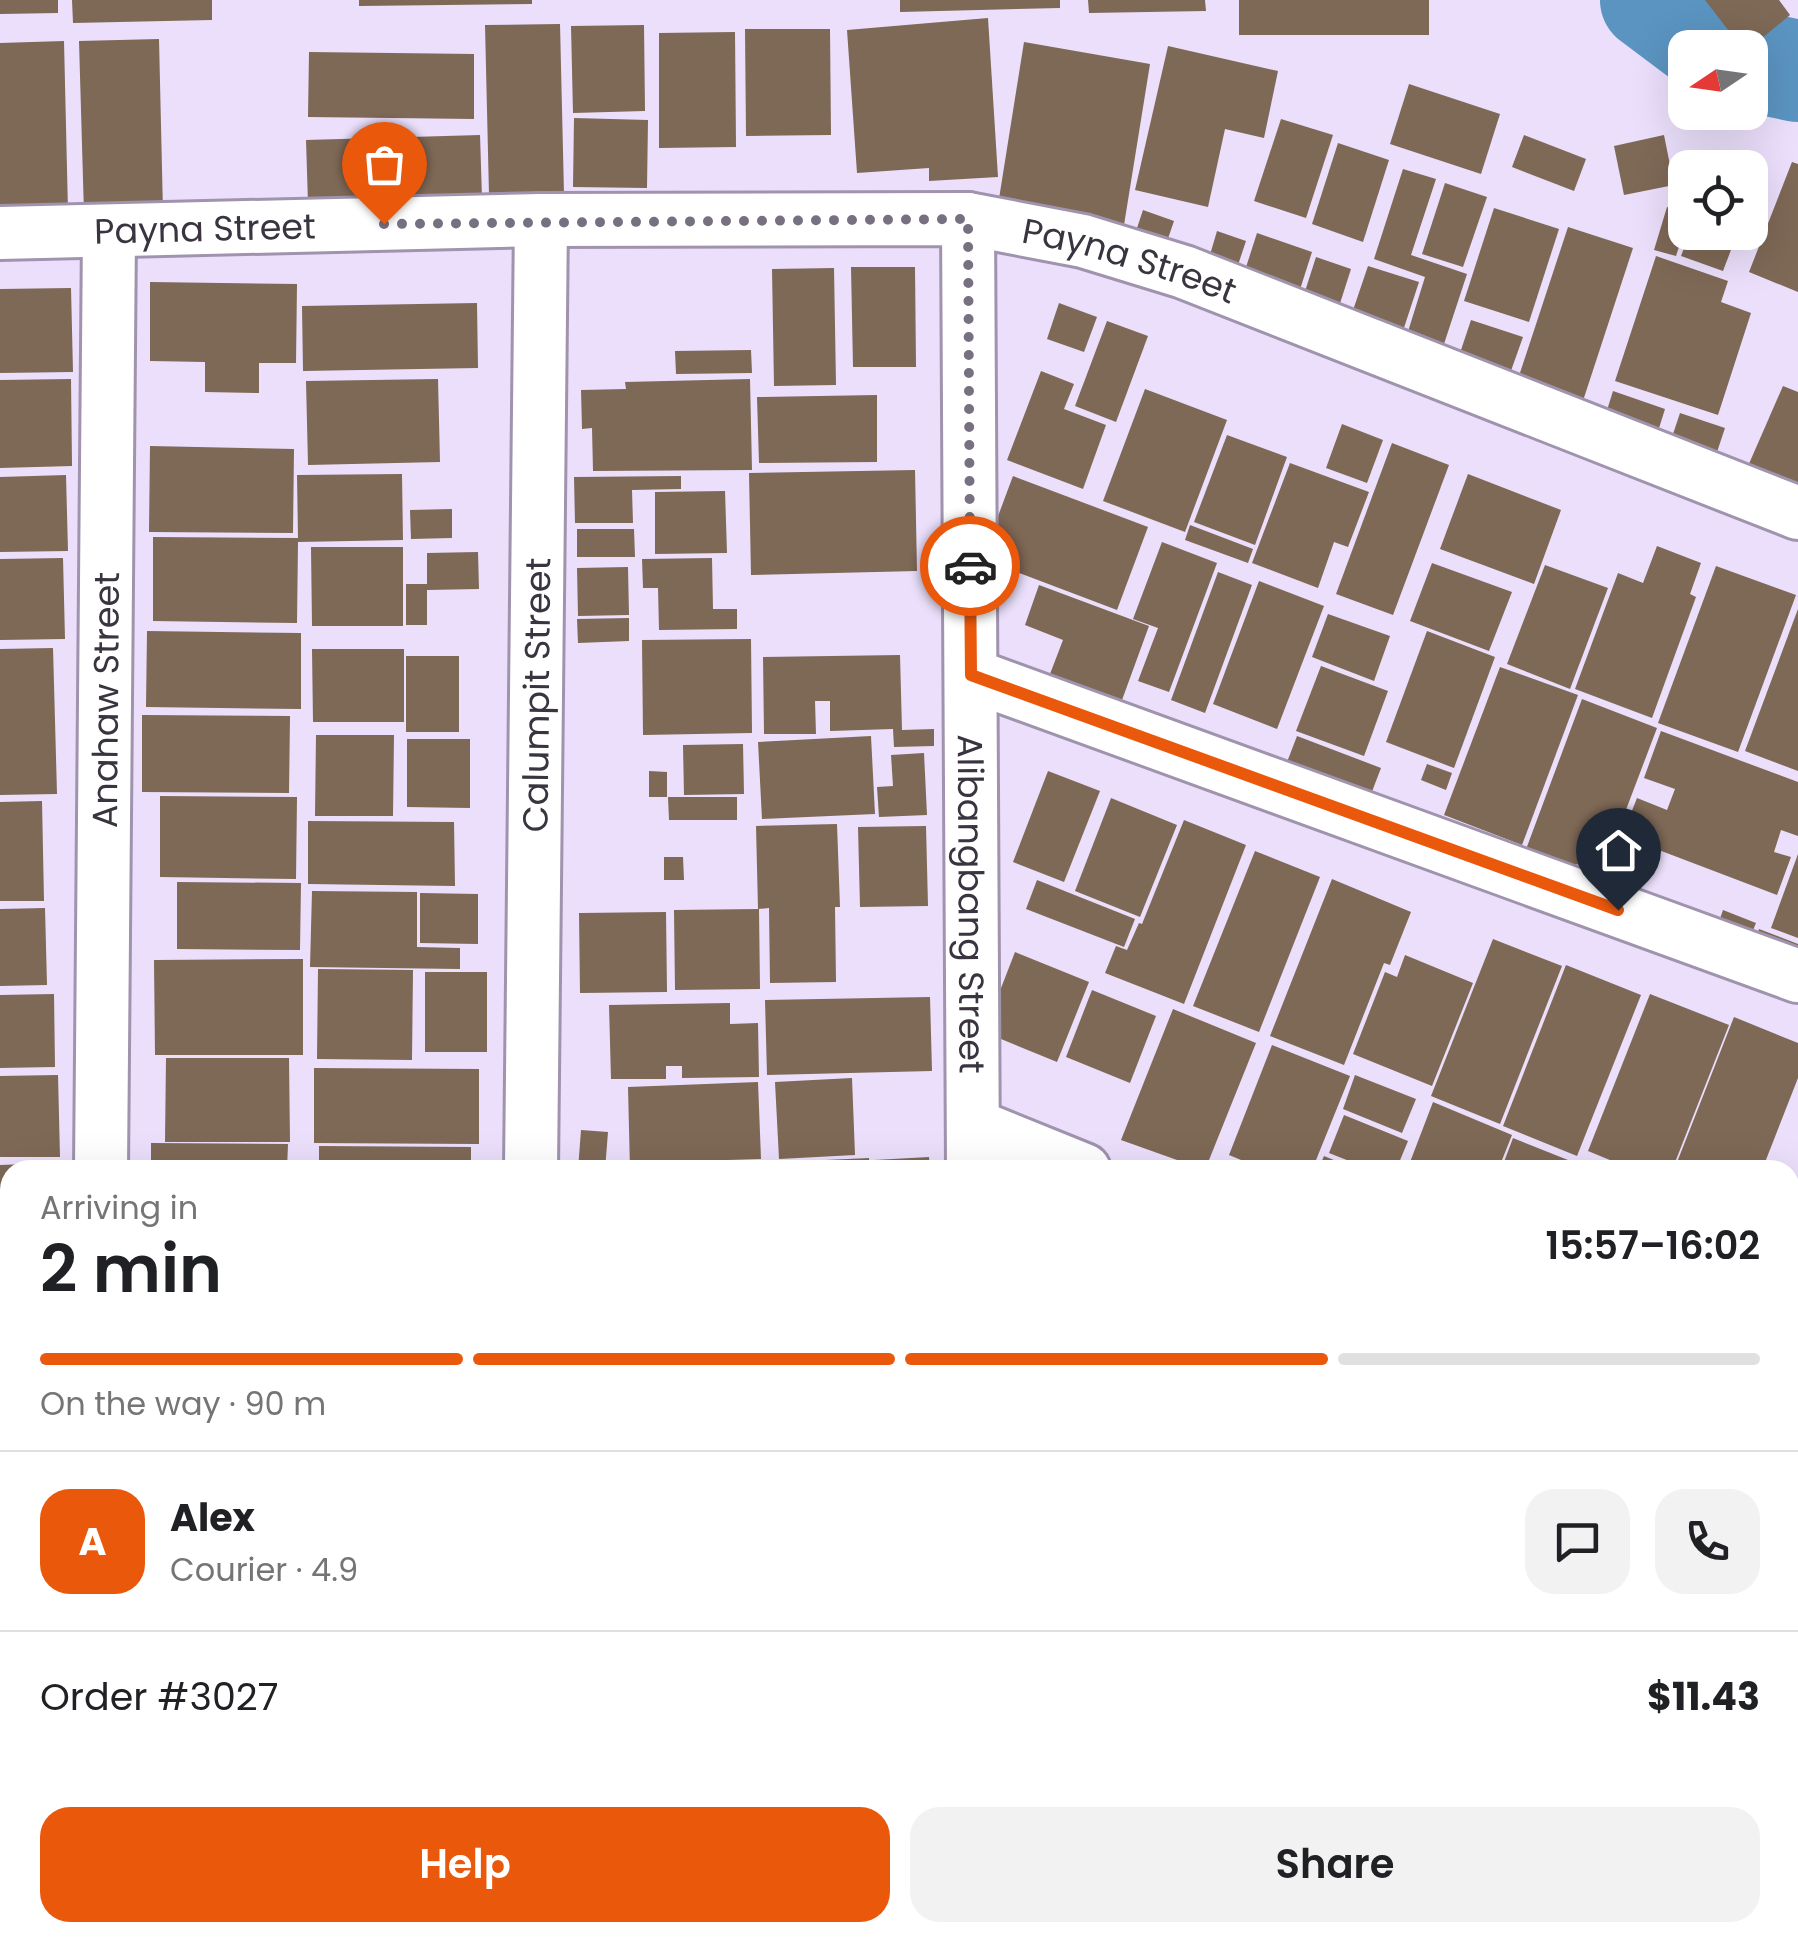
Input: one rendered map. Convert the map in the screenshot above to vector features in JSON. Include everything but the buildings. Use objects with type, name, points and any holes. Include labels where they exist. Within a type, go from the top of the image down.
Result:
[{"type":"street","name":"Payna Street","points":[[0,233],[541,220],[968,219],[1084,242],[1184,272],[1798,513]]},
{"type":"street","name":"Alibangbang Street","points":[[968,219],[973,1148]]},
{"type":"street","name":"Calumpit Street","points":[[531,1160],[541,220]]},
{"type":"street","name":"Anahaw Street","points":[[101,1160],[109,230]]},
{"type":"street","points":[[971,675],[1798,976]]},
{"type":"street","points":[[973,1148],[1034,1160]]},
{"type":"waterway","points":[[1651,0],[1691,30]]},
{"type":"waterway","points":[[1768,65],[1798,71]]},
{"type":"way so far","points":[[384,224],[968,219],[970,566]]},
{"type":"route","points":[[970,566],[971,675],[1618,910]]}]
